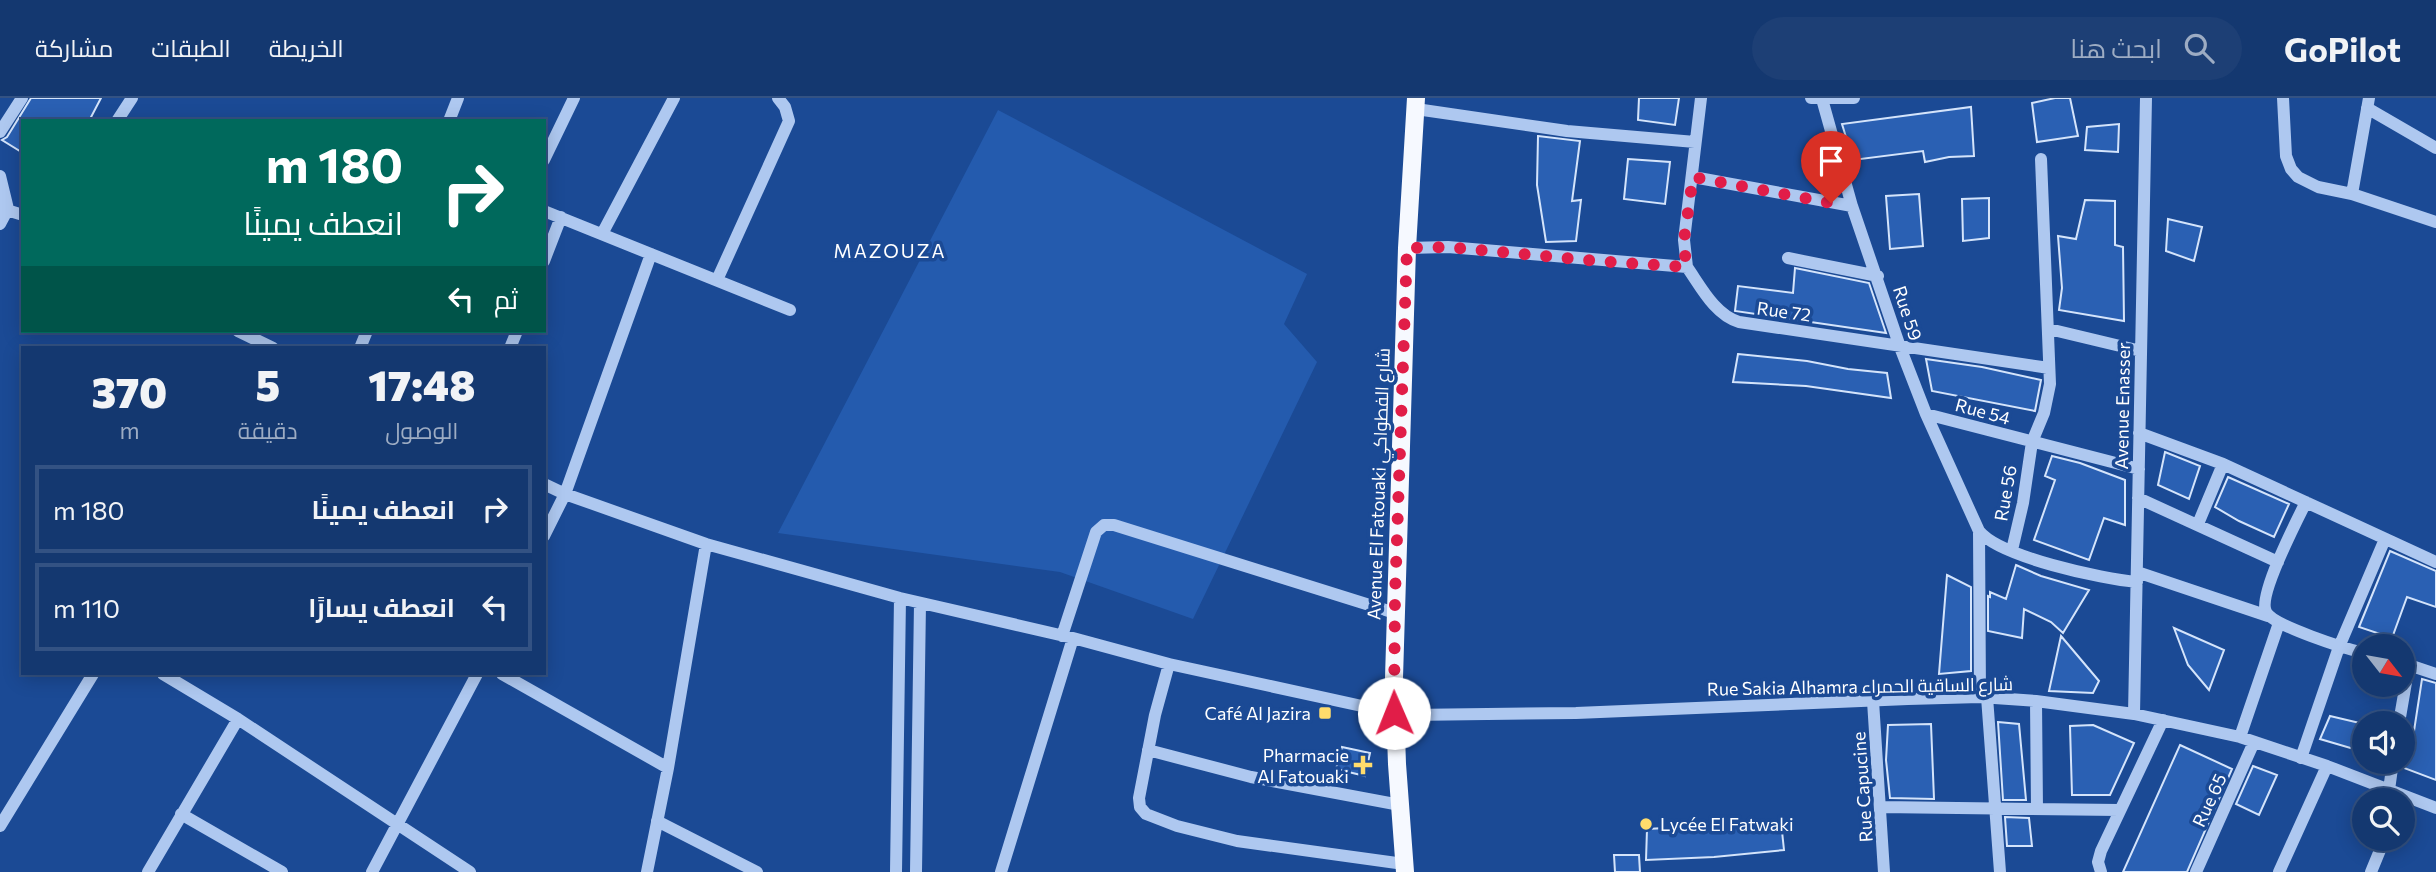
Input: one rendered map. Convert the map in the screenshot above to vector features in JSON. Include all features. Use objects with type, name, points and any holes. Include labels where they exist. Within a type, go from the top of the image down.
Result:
[{"type":"main road","name":"Avenue El Fatouaki شارع الفطواكي","points":[[1405,868],[1394,713],[1395,613],[1407,248],[1416,104]]},
{"type":"street","points":[[0,132],[22,98]]},
{"type":"street","points":[[118,119],[132,98]]},
{"type":"street","points":[[450,119],[458,98]]},
{"type":"street","points":[[546,156],[574,98]]},
{"type":"street","points":[[602,234],[674,98]]},
{"type":"street","points":[[717,280],[789,121],[785,107],[778,98]]},
{"type":"street","points":[[1407,248],[1448,247],[1686,267],[1684,240],[1701,98]]},
{"type":"street","points":[[1816,99],[1854,98]]},
{"type":"street","name":"Avenue Enasser","points":[[2134,714],[2146,98]]},
{"type":"street","points":[[2283,98],[2285,150],[2291,169],[2298,177],[2318,187],[2352,194],[2436,222]]},
{"type":"street","name":"Rue 59","points":[[1816,99],[1900,347],[1926,414],[1979,531]]},
{"type":"street","points":[[2352,194],[2368,103],[2436,148]]},
{"type":"street","points":[[1416,104],[1567,131],[1695,142]]},
{"type":"street","name":"Rue 56","points":[[2012,550],[2023,503],[2032,442],[2049,394],[2049,329],[2041,159]]},
{"type":"street","points":[[0,176],[4,208],[0,223]]},
{"type":"street","points":[[1693,177],[1852,206]]},
{"type":"street","points":[[4,208],[21,214]]},
{"type":"street","points":[[546,212],[790,310]]},
{"type":"street","points":[[546,256],[561,217]]},
{"type":"street","points":[[546,532],[565,494],[652,254]]},
{"type":"street","points":[[1788,258],[1878,276]]},
{"type":"street","name":"Rue 72","points":[[1686,267],[1727,319],[2049,368]]},
{"type":"street","points":[[2049,329],[2141,351]]},
{"type":"street","points":[[242,333],[269,346]]},
{"type":"street","name":"Rue 54","points":[[1926,414],[2139,468]]},
{"type":"street","points":[[2139,433],[2223,464],[2436,562]]},
{"type":"street","points":[[2198,524],[2223,464]]},
{"type":"street","name":"Rue Sakia Alhamra شارع الساقية الحمراء","points":[[546,485],[706,544],[900,598],[1068,637],[1169,664],[1394,713],[1576,713],[1763,703],[1984,697],[2134,714],[2241,737],[2384,788]]},
{"type":"street","points":[[2138,498],[2278,562]]},
{"type":"street","points":[[2274,620],[2264,609],[2265,599],[2278,562],[2306,502]]},
{"type":"street","points":[[1001,872],[1096,531],[1104,525],[1114,525],[1395,613]]},
{"type":"street","points":[[1979,531],[1992,543],[2062,568],[2110,580],[2137,577],[2274,620],[2352,650]]},
{"type":"street","points":[[1979,531],[1984,697],[2000,872]]},
{"type":"street","points":[[2301,758],[2339,647],[2385,538]]},
{"type":"street","points":[[647,872],[668,768],[706,544]]},
{"type":"street","points":[[896,872],[900,598]]},
{"type":"street","points":[[916,872],[920,603]]},
{"type":"street","points":[[2241,737],[2274,620]]},
{"type":"street","points":[[1169,664],[1139,798],[1142,811],[1150,817],[1237,841],[1405,868]]},
{"type":"street","points":[[2415,667],[2436,674]]},
{"type":"street","points":[[0,826],[92,675]]},
{"type":"street","points":[[165,675],[238,719],[470,872]]},
{"type":"street","points":[[372,872],[476,675]]},
{"type":"street","points":[[504,675],[668,768]]},
{"type":"street","name":"Rue Capucine","points":[[1873,701],[1884,872]]},
{"type":"street","points":[[2036,701],[2037,809]]},
{"type":"street","points":[[148,872],[238,719]]},
{"type":"street","points":[[2101,872],[2098,858],[2163,720]]},
{"type":"street","name":"Rue 65","points":[[2196,872],[2255,743]]},
{"type":"street","points":[[1148,750],[1251,777],[1400,805]]},
{"type":"street","points":[[2279,872],[2327,766]]},
{"type":"street","name":"Rue Sakia Alhamra شارع الساقية الحمراء","points":[[2415,801],[2436,808]]},
{"type":"street","points":[[1881,807],[2119,810]]},
{"type":"street","points":[[181,814],[282,872]]},
{"type":"street","points":[[657,821],[757,872]]},
{"type":"street","points":[[2371,872],[2380,851]]},
{"type":"shaded area","points":[[998,110],[1307,274],[1284,324],[1317,362],[1193,619],[1060,572],[778,533]]},
{"type":"building","points":[[31,98],[101,98],[90,119],[21,119],[21,152],[2,140],[7,137]]},
{"type":"building","points":[[1639,98],[1679,98],[1675,125],[1638,120]]},
{"type":"building","points":[[2070,98],[2078,136],[2037,142],[2032,103]]},
{"type":"building","points":[[1971,107],[1974,156],[1925,162],[1923,151],[1853,160],[1842,124]]},
{"type":"building","points":[[2119,124],[2118,152],[2085,150],[2087,127]]},
{"type":"building","points":[[1538,136],[1580,141],[1572,201],[1581,200],[1576,241],[1546,242],[1537,185]]},
{"type":"building","points":[[1628,159],[1670,162],[1665,204],[1624,199]]},
{"type":"building","points":[[1919,194],[1923,246],[1890,249],[1886,196]]},
{"type":"building","points":[[1989,198],[1989,238],[1963,241],[1962,199]]},
{"type":"building","points":[[2085,200],[2115,201],[2115,245],[2123,247],[2124,321],[2059,310],[2062,288],[2058,236],[2076,239]]},
{"type":"building","points":[[2168,219],[2202,227],[2194,261],[2166,251]]},
{"type":"building","points":[[1795,268],[1869,283],[1886,333],[1735,311],[1738,286],[1793,293]]},
{"type":"building","points":[[1738,354],[1887,373],[1891,398],[1806,386],[1733,382]]},
{"type":"building","points":[[1926,359],[1982,367],[2041,380],[2035,411],[1932,391]]},
{"type":"building","points":[[2165,452],[2200,466],[2189,499],[2158,485]]},
{"type":"building","points":[[2052,456],[2125,480],[2125,525],[2104,518],[2089,560],[2034,540],[2055,480],[2045,476]]},
{"type":"building","points":[[2228,477],[2289,504],[2274,537],[2215,507]]},
{"type":"building","points":[[2390,551],[2436,571],[2436,607],[2407,597],[2393,634],[2380,634],[2359,627]]},
{"type":"building","points":[[2016,565],[2041,576],[2089,590],[2063,633],[2051,622],[2024,609],[2022,638],[1988,631],[1988,596],[1990,597],[1990,592],[2006,599]]},
{"type":"building","points":[[1947,575],[1971,587],[1971,671],[1939,674]]},
{"type":"building","points":[[2174,628],[2224,650],[2209,690],[2188,665]]},
{"type":"building","points":[[2061,636],[2099,681],[2093,693],[2049,691]]},
{"type":"building","points":[[2422,679],[2436,683],[2436,780],[2415,772],[2415,724]]},
{"type":"building","points":[[2330,716],[2352,721],[2352,748],[2320,739]]},
{"type":"building","points":[[1998,722],[2019,724],[2026,800],[2003,800]]},
{"type":"building","points":[[1931,724],[1934,799],[1890,798],[1886,760],[1888,725]]},
{"type":"building","points":[[2093,725],[2134,743],[2110,795],[2072,795],[2070,726]]},
{"type":"building","points":[[2180,745],[2232,769],[2187,872],[2123,872]]},
{"type":"building","points":[[1342,747],[1370,753],[1365,776],[1336,769]]},
{"type":"building","points":[[2253,766],[2277,775],[2259,815],[2236,804]]},
{"type":"building","points":[[2005,817],[2029,818],[2032,846],[2007,846]]},
{"type":"building","points":[[1781,822],[1784,850],[1646,860],[1647,829]]},
{"type":"building","points":[[1614,855],[1639,855],[1640,872],[1615,872]]},
{"type":"place","name":"Café Al Jazira","points":[[1325,713]]},
{"type":"place","name":"Pharmacie Al Fatouaki","points":[[1363,765]]},
{"type":"place","name":"Lycée El Fatwaki","points":[[1646,824]]},
{"type":"district","name":"MAZOUZA","points":[[890,250]]},
{"type":"route","points":[[1394,713],[1395,596],[1407,248],[1448,247],[1686,267],[1684,240],[1693,177],[1831,203]]}]
